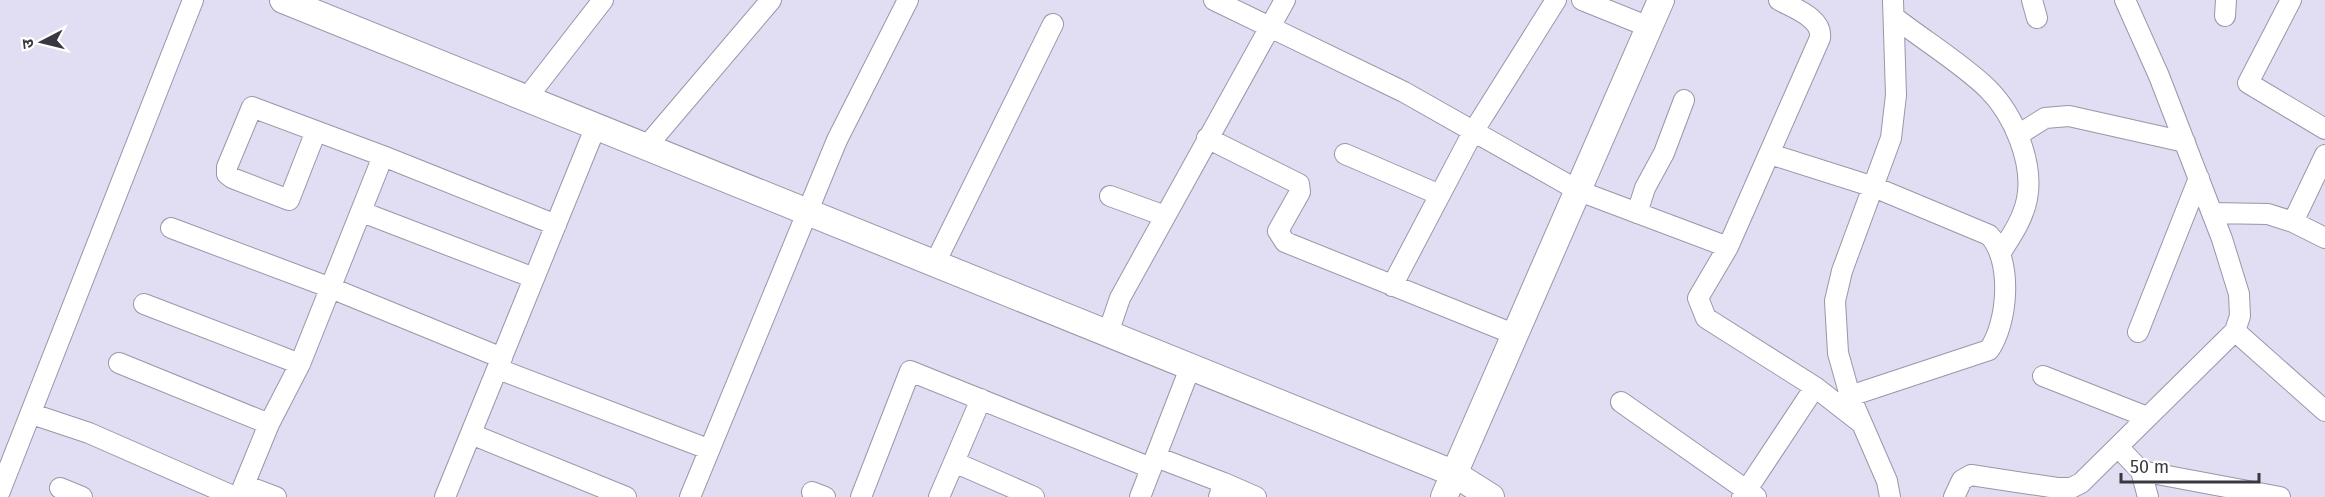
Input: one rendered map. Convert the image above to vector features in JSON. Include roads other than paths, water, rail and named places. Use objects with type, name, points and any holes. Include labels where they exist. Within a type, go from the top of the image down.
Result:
[{"type":"street","points":[[0,491],[193,0]]},
{"type":"street","points":[[283,0],[1108,333],[1190,369],[1454,473],[1491,497]]},
{"type":"street","points":[[526,99],[603,0]]},
{"type":"street","points":[[646,147],[771,0]]},
{"type":"street","points":[[690,497],[837,140],[908,0]]},
{"type":"street","points":[[1214,0],[1404,92],[1579,191],[1728,248]]},
{"type":"street","points":[[1108,333],[1120,298],[1285,0]]},
{"type":"street","points":[[1392,286],[1473,132],[1556,0]]},
{"type":"street","points":[[1582,0],[1649,27]]},
{"type":"street","points":[[1443,497],[1661,0]]},
{"type":"street","points":[[1779,0],[1816,22],[1821,30],[1815,53],[1786,112],[1728,248],[1698,298],[1706,318],[1815,387],[1860,422]]},
{"type":"street","points":[[1954,497],[1962,480],[1971,475],[2068,493],[2081,483],[2235,331],[2240,316],[2239,294],[2199,178],[2126,0]]},
{"type":"street","points":[[2291,0],[2248,83],[2325,129]]},
{"type":"street","points":[[1893,9],[1988,89],[2018,135],[2026,164],[2027,197],[2014,231],[2001,252]]},
{"type":"street","points":[[1890,497],[1887,480],[1850,396],[1838,353],[1835,301],[1842,271],[1891,138],[1896,95],[1893,9]]},
{"type":"street","points":[[935,263],[1053,24]]},
{"type":"street","points":[[1637,213],[1645,188],[1664,153],[1684,100]]},
{"type":"street","points":[[316,131],[289,200],[227,174],[227,167],[248,111],[252,107],[383,156],[556,225]]},
{"type":"street","points":[[2018,135],[2045,118],[2069,116],[2185,142]]},
{"type":"street","points":[[446,497],[596,126]]},
{"type":"street","points":[[1207,138],[1299,184],[1300,192],[1278,231],[1285,242],[1516,335]]},
{"type":"street","points":[[1345,154],[1440,195]]},
{"type":"street","points":[[1770,154],[1874,187],[1989,235],[2001,252],[2005,308],[2001,328],[1989,350],[1850,396]]},
{"type":"street","points":[[2293,222],[2325,155]]},
{"type":"street","points":[[240,493],[269,423],[300,364],[383,156]]},
{"type":"street","points":[[2138,332],[2199,178]]},
{"type":"street","points":[[1110,196],[1165,216]]},
{"type":"street","points":[[362,212],[534,278]]},
{"type":"street","points":[[2212,213],[2268,214],[2293,222],[2325,238]]},
{"type":"street","points":[[171,228],[331,288],[500,363],[708,449]]},
{"type":"street","points":[[144,304],[300,364]]},
{"type":"street","points":[[2235,331],[2325,411]]},
{"type":"street","points":[[119,363],[269,423]]},
{"type":"street","points":[[1140,497],[1190,369]]},
{"type":"street","points":[[861,497],[910,370],[981,399],[1154,462],[1221,490],[1256,497]]},
{"type":"street","points":[[2043,376],[2147,417]]},
{"type":"street","points":[[1621,402],[1748,495],[1815,387]]},
{"type":"street","points":[[939,497],[981,399]]},
{"type":"street","points":[[32,414],[89,433],[240,493],[276,497]]},
{"type":"street","points":[[471,434],[626,497]]},
{"type":"street","points":[[2118,447],[2141,471],[2148,497]]},
{"type":"street","points":[[954,462],[1034,497]]},
{"type":"street","points":[[2141,471],[2280,497]]},
{"type":"street","points":[[60,488],[82,497]]}]
